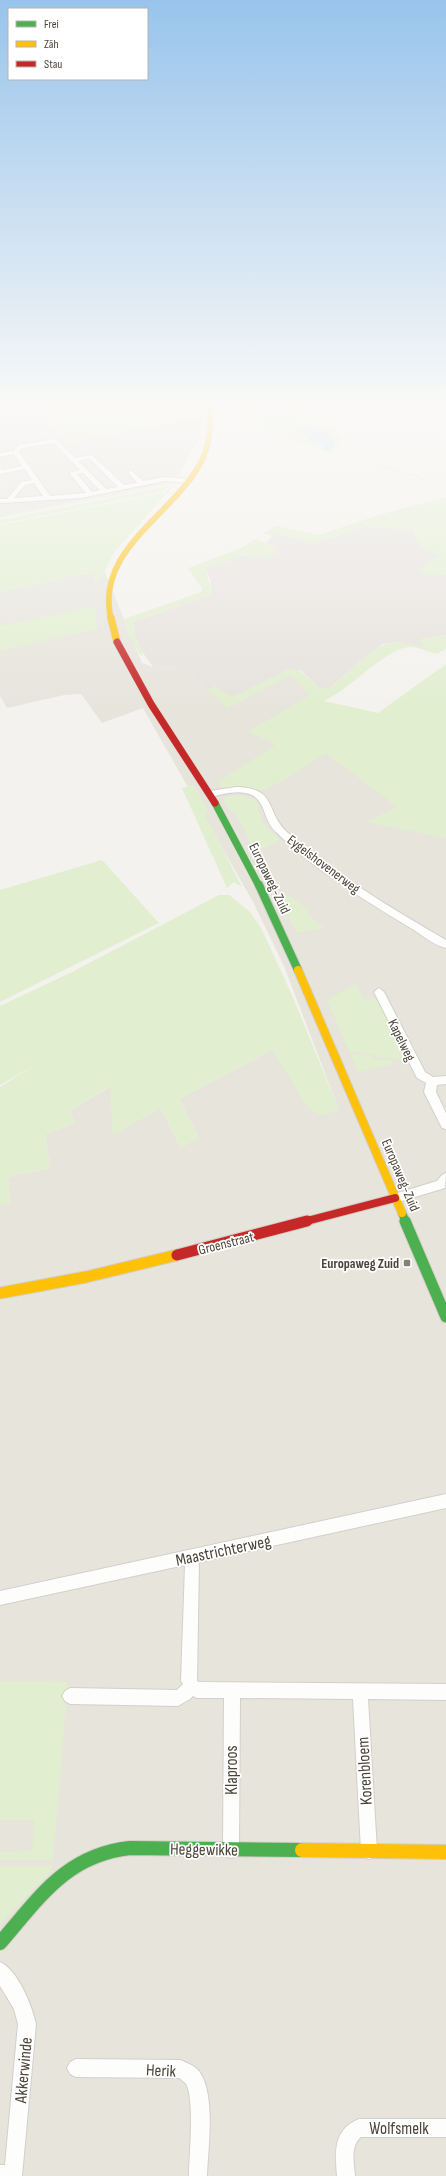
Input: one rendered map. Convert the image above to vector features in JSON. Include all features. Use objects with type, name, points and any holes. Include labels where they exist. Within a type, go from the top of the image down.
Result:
[{"type":"street","name":"Europaweg-Zuid","points":[[165,509],[125,553],[110,580],[107,604],[109,620],[114,635],[129,666],[210,794],[259,885],[294,960],[446,1317]]},
{"type":"street","name":"Eygelshovenerweg","points":[[210,794],[239,790],[251,792],[260,796],[267,803],[272,822],[289,838],[366,895],[446,945]]},
{"type":"street","name":"Kapelweg","points":[[379,992],[418,1072],[424,1078],[432,1081]]},
{"type":"street","points":[[446,1080],[432,1081],[430,1092],[446,1125]]},
{"type":"street","name":"Groenstraat","points":[[0,1293],[86,1277],[248,1237],[441,1185],[446,1178]]},
{"type":"street","name":"Maastrichterweg","points":[[0,1598],[446,1501]]},
{"type":"street","points":[[192,1556],[189,1680],[191,1686],[197,1690],[446,1692]]},
{"type":"street","points":[[70,1696],[178,1698],[185,1694],[191,1686]]},
{"type":"street","name":"Klaproos","points":[[231,1850],[232,1690]]},
{"type":"street","name":"Korenbloem","points":[[360,1691],[369,1851]]},
{"type":"street","name":"Heggewikke","points":[[0,1943],[64,1874],[89,1857],[102,1851],[140,1848],[446,1852]]},
{"type":"street","name":"Akkerwinde","points":[[0,1972],[18,1997],[25,2012],[27,2024],[9,2175]]},
{"type":"street","name":"Herik","points":[[76,2068],[180,2069],[189,2073],[196,2083],[198,2097],[198,2176]]},
{"type":"street","name":"Wolfsmelk","points":[[346,2176],[346,2143],[352,2131],[359,2128],[446,2128]]},
{"type":"shaded area","points":[[0,509],[38,509],[0,516]]},
{"type":"shaded area","points":[[366,526],[413,530],[421,548],[439,555],[419,571],[427,575],[446,575],[446,635],[421,639],[423,647],[413,647],[397,642],[383,644],[359,662],[330,688],[324,689],[318,687],[302,671],[289,669],[232,697],[215,687],[207,690],[205,689],[187,668],[153,667],[143,653],[135,637],[133,622],[210,595],[212,592],[210,580],[205,569],[231,559],[273,547],[266,543],[275,533],[316,543]]},
{"type":"shaded area","points":[[104,570],[142,663],[153,667],[187,668],[205,689],[291,673],[319,695],[324,750],[446,817],[446,2176],[0,2176],[0,1205],[10,1202],[8,1177],[50,1168],[45,1134],[75,1123],[69,1111],[111,1086],[113,1134],[161,1108],[181,1148],[198,1137],[179,1099],[272,1050],[321,1115],[339,1110],[284,966],[253,902],[143,708],[102,723],[81,694],[64,695],[7,708],[0,696],[0,592]]},
{"type":"green space","points":[[39,509],[48,509],[0,518],[0,516]]},
{"type":"green space","points":[[57,509],[78,509],[0,524],[0,520]]},
{"type":"green space","points":[[84,509],[153,509],[114,552],[100,581],[94,582],[94,572],[0,592],[0,525]]},
{"type":"green space","points":[[402,509],[446,509],[446,575],[427,575],[419,571],[438,555],[421,548],[413,530],[366,526],[316,543],[275,533],[271,536],[264,533],[276,526],[319,535],[378,515]]},
{"type":"green space","points":[[255,539],[266,543],[276,551],[275,554],[266,558],[246,554],[205,569],[212,592],[210,595],[133,622],[135,637],[143,653],[141,656],[126,630],[124,619],[201,592],[202,588],[188,568],[241,548]]},
{"type":"green space","points":[[94,606],[98,629],[0,651],[0,626]]},
{"type":"green space","points":[[446,635],[446,649],[436,654],[412,647],[391,653],[345,688],[324,701],[378,713],[446,664],[446,838],[366,822],[397,807],[326,753],[277,784],[259,791],[240,786],[221,788],[218,782],[274,746],[274,744],[250,732],[251,730],[310,695],[293,677],[289,676],[228,708],[207,690],[215,686],[232,697],[289,669],[301,672],[319,687],[330,688],[361,660],[378,648],[395,642],[423,647],[420,639]]},
{"type":"green space","points":[[194,785],[208,810],[205,815],[242,887],[234,882],[227,888],[182,788]]},
{"type":"green space","points":[[241,795],[256,800],[262,822],[280,841],[259,851],[266,862],[262,862],[234,812],[228,809],[223,800],[225,797]]},
{"type":"green space","points":[[102,860],[159,923],[0,1002],[0,890]]},
{"type":"green space","points":[[283,891],[310,911],[307,914],[324,928],[297,933],[278,895]]},
{"type":"green space","points":[[219,895],[229,895],[250,912],[261,928],[292,995],[339,1110],[321,1115],[309,1109],[272,1050],[179,1099],[198,1138],[181,1148],[161,1108],[113,1135],[110,1086],[69,1111],[75,1123],[45,1134],[50,1168],[8,1177],[10,1203],[0,1205],[0,1087],[35,1065],[0,1085],[0,1006],[72,972]]},
{"type":"green space","points":[[357,984],[364,1000],[377,998],[406,1060],[376,1057],[376,1055],[349,1051],[327,1000]]},
{"type":"green space","points":[[350,1053],[373,1057],[373,1059],[393,1061],[393,1064],[358,1072]]},
{"type":"green space","points":[[0,1681],[68,1682],[53,1860],[0,1860],[0,1852],[32,1851],[34,1820],[0,1820]]},
{"type":"green space","points":[[0,1866],[53,1866],[51,1871],[0,1924]]},
{"type":"traffic: fast","points":[[215,803],[265,897],[298,970]]},
{"type":"traffic: fast","points":[[402,1213],[446,1317]]},
{"type":"traffic: fast","points":[[0,1943],[41,1895],[56,1880],[90,1857],[109,1850],[130,1848],[302,1850]]},
{"type":"traffic: slow","points":[[117,642],[109,609],[110,582],[120,559],[134,540],[165,509]]},
{"type":"traffic: slow","points":[[298,970],[402,1213]]},
{"type":"traffic: slow","points":[[0,1293],[86,1277],[177,1255]]},
{"type":"traffic: slow","points":[[302,1850],[446,1852]]},
{"type":"traffic: jam","points":[[117,642],[151,704],[215,803]]},
{"type":"traffic: jam","points":[[177,1255],[395,1198]]},
{"type":"place","name":"Europaweg Zuid","points":[[407,1263]]}]
